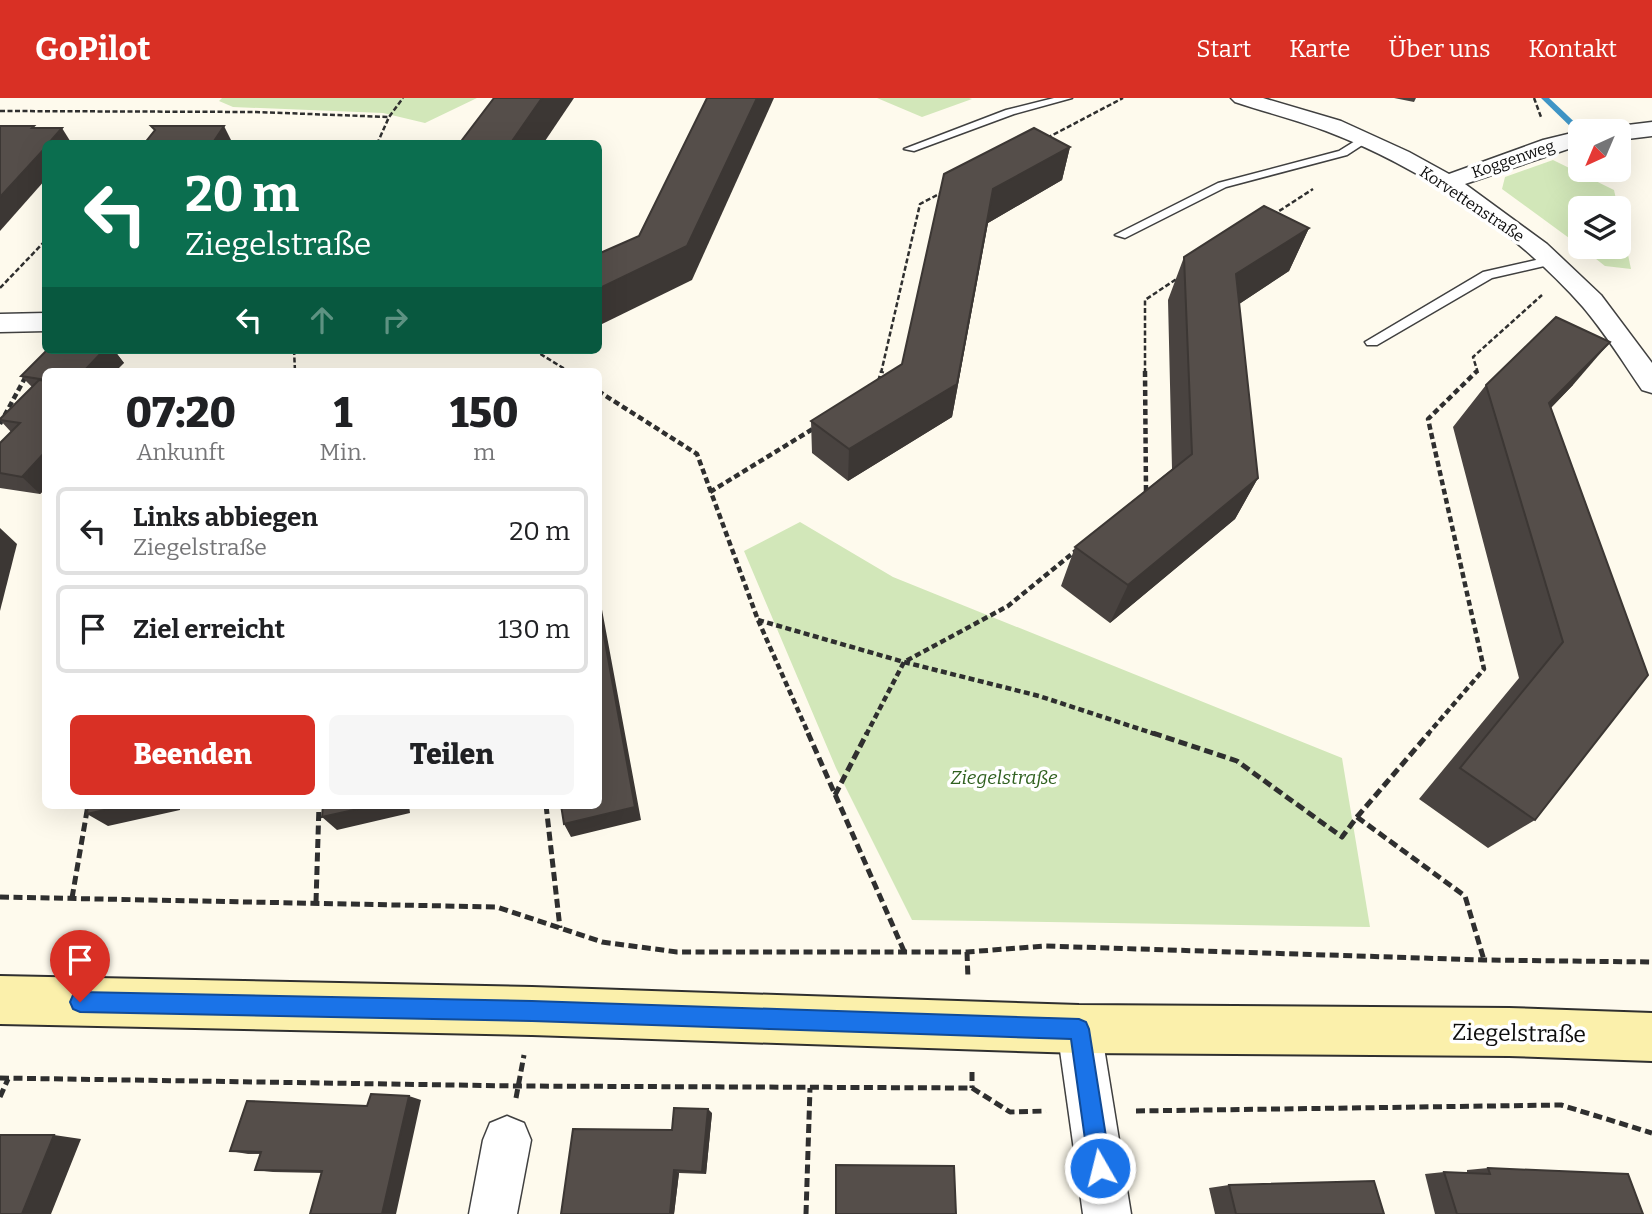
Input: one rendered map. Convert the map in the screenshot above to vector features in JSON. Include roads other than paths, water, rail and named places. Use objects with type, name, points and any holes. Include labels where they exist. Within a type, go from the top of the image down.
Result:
[{"type":"main road","name":"Ziegelstraße","points":[[0,1000],[532,1011],[1079,1029],[1509,1032],[1652,1037]]},
{"type":"street","name":"Korvettenstraße","points":[[1242,98],[1334,127],[1447,183],[1533,246],[1592,301],[1652,383]]},
{"type":"street","points":[[1631,132],[1652,129]]},
{"type":"street","name":"Koggenweg","points":[[1447,183],[1568,141]]},
{"type":"street","points":[[0,323],[42,322]]},
{"type":"street","points":[[1079,1029],[1107,1214]]},
{"type":"street","points":[[493,1214],[508,1140]]},
{"type":"lane","points":[[910,149],[1010,112],[1067,98]]},
{"type":"lane","points":[[1121,235],[1222,185],[1343,153],[1364,140]]},
{"type":"lane","points":[[1372,342],[1488,275],[1549,261]]},
{"type":"waterway","points":[[1545,98],[1568,120]]}]
